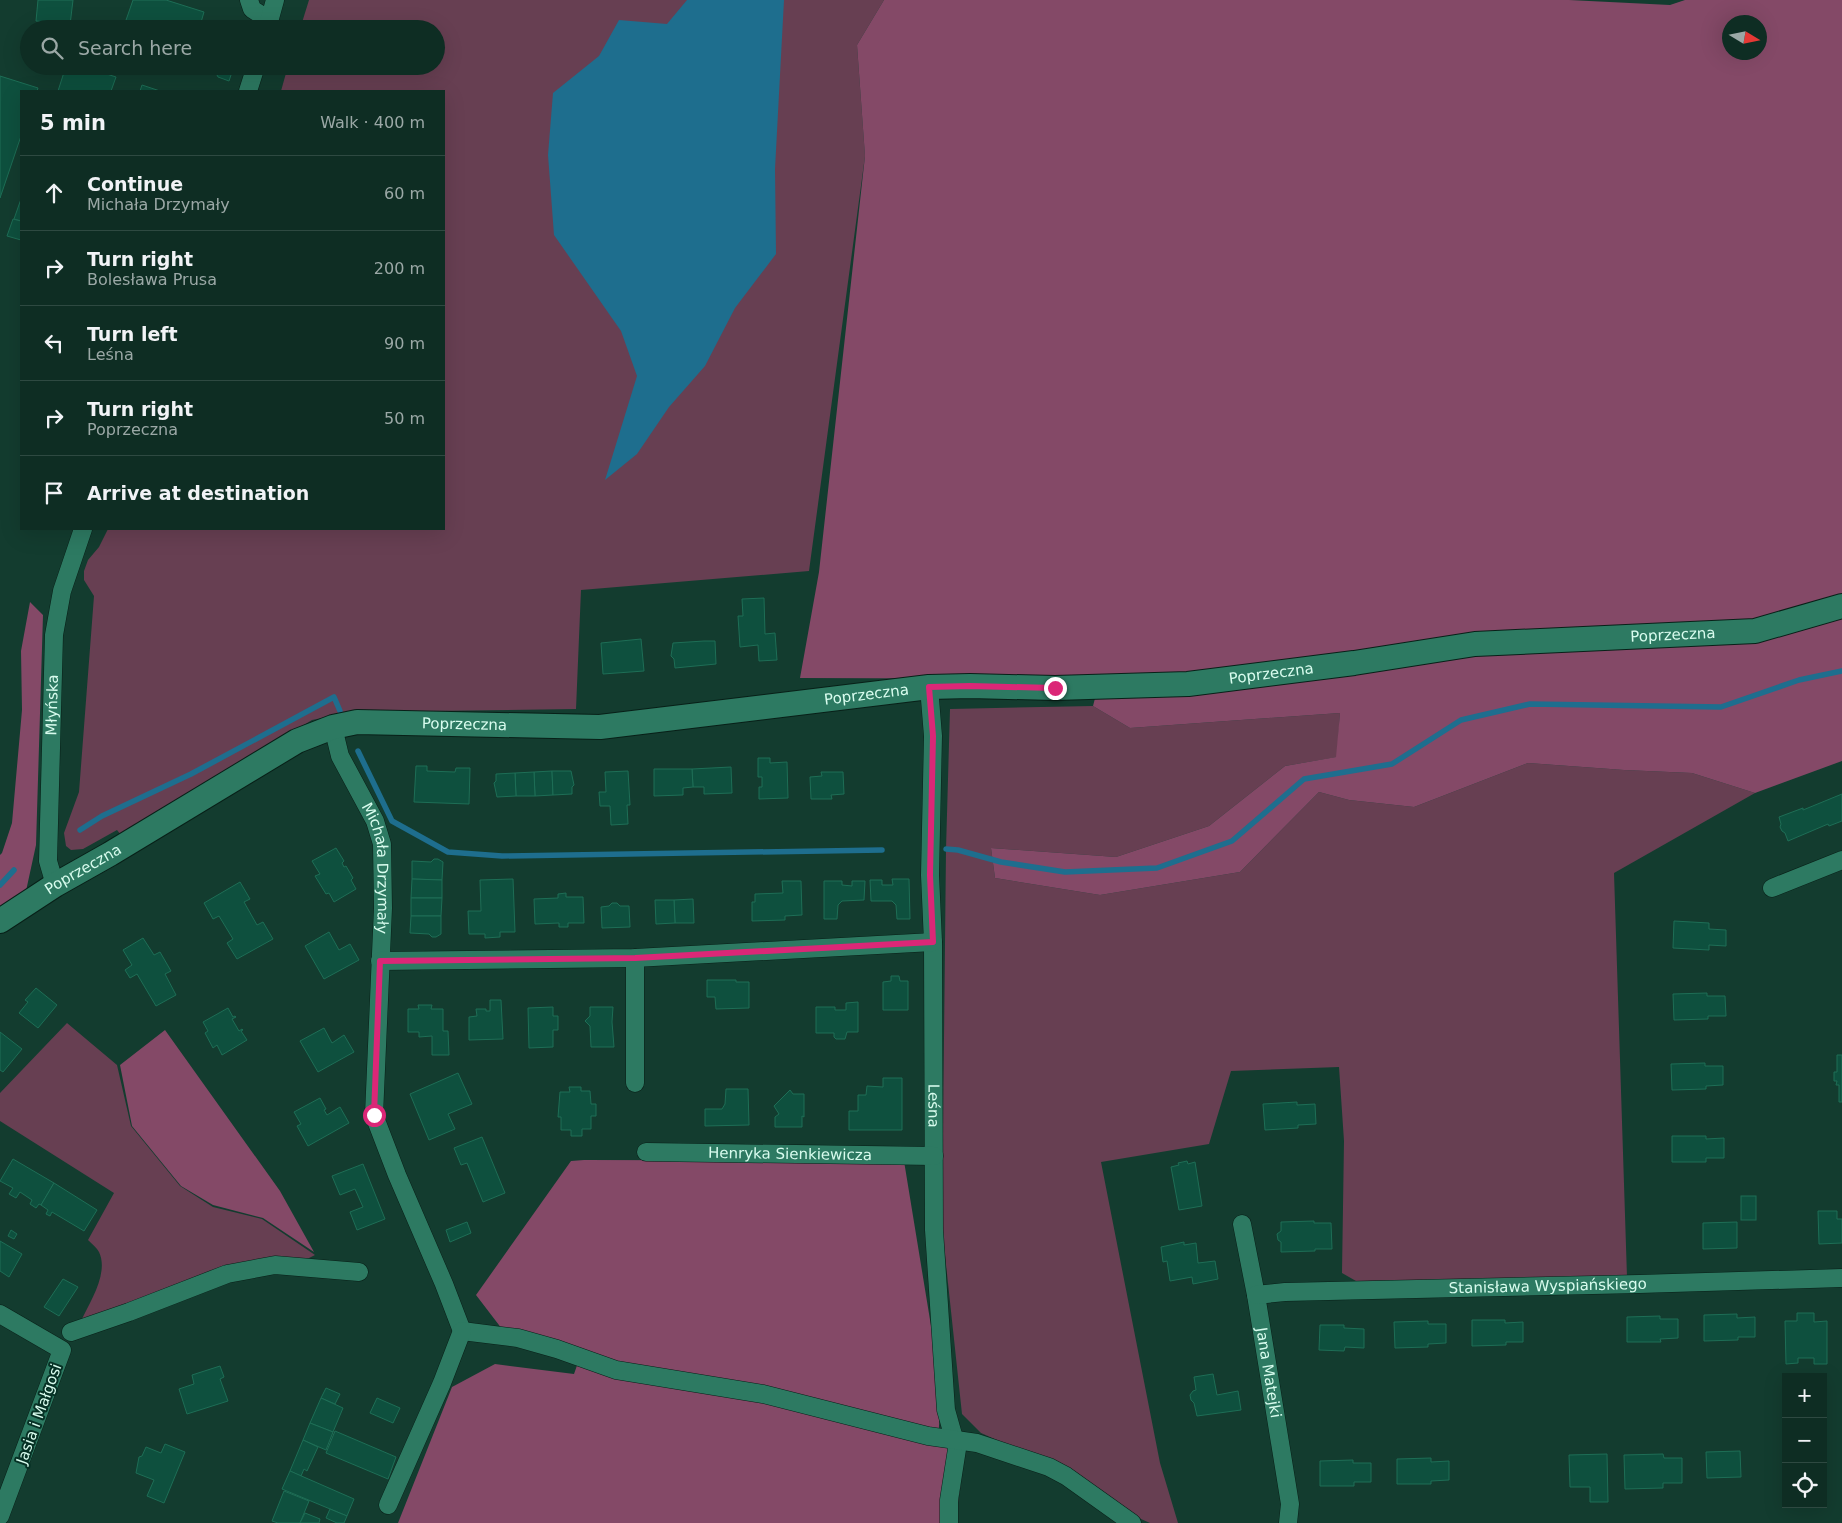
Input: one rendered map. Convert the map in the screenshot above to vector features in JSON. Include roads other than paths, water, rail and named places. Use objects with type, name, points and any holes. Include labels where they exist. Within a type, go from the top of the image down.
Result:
[{"type":"street","points":[[249,0],[252,9],[263,20]]},
{"type":"street","points":[[269,20],[275,0]]},
{"type":"street","points":[[248,90],[253,75]]},
{"type":"street","name":"Młyńska","points":[[55,885],[48,861],[54,635],[62,591],[83,530]]},
{"type":"street","name":"Poprzeczna","points":[[0,921],[55,885],[297,741],[333,727],[357,722],[600,726],[929,687],[1055,688],[1188,684],[1354,663],[1475,644],[1755,631],[1842,606]]},
{"type":"street","name":"Leśna","points":[[929,687],[933,736],[930,875],[933,942],[934,1230],[946,1410],[956,1449],[949,1500],[950,1523]]},
{"type":"street","name":"Michała Drzymały","points":[[333,727],[340,756],[375,821],[382,844],[383,908],[374,1115],[462,1331]]},
{"type":"street","points":[[1772,888],[1842,860]]},
{"type":"street","points":[[380,961],[635,958],[933,942]]},
{"type":"street","points":[[635,958],[635,1083]]},
{"type":"street","name":"Henryka Sienkiewicza","points":[[646,1152],[934,1156]]},
{"type":"street","name":"Jana Matejki","points":[[1242,1224],[1256,1295],[1290,1504],[1288,1523]]},
{"type":"street","points":[[71,1332],[227,1274],[275,1265],[359,1272]]},
{"type":"street","name":"Stanisława Wyspiańskiego","points":[[1256,1295],[1285,1292],[1629,1285],[1842,1278]]},
{"type":"street","name":"Jasia i Małgosi","points":[[0,1314],[62,1350],[0,1516]]},
{"type":"street","points":[[388,1505],[442,1383],[462,1331],[518,1338],[557,1349],[616,1370],[763,1394],[928,1436],[977,1443],[1049,1467],[1066,1476],[1132,1523]]},
{"type":"water","points":[[687,0],[784,0],[775,169],[776,254],[735,308],[705,366],[669,407],[637,454],[605,480],[637,376],[621,331],[554,235],[548,155],[553,93],[599,56],[619,20],[667,24]]},
{"type":"waterway","points":[[946,849],[958,850],[1001,862],[1065,872],[1157,868],[1232,841],[1304,779],[1392,764],[1461,720],[1530,704],[1721,707],[1799,680],[1842,671]]},
{"type":"waterway","points":[[80,830],[102,816],[191,774],[334,697],[340,711]]},
{"type":"waterway","points":[[358,751],[392,821],[448,852],[502,856],[882,850]]},
{"type":"waterway","points":[[0,885],[14,870]]}]
